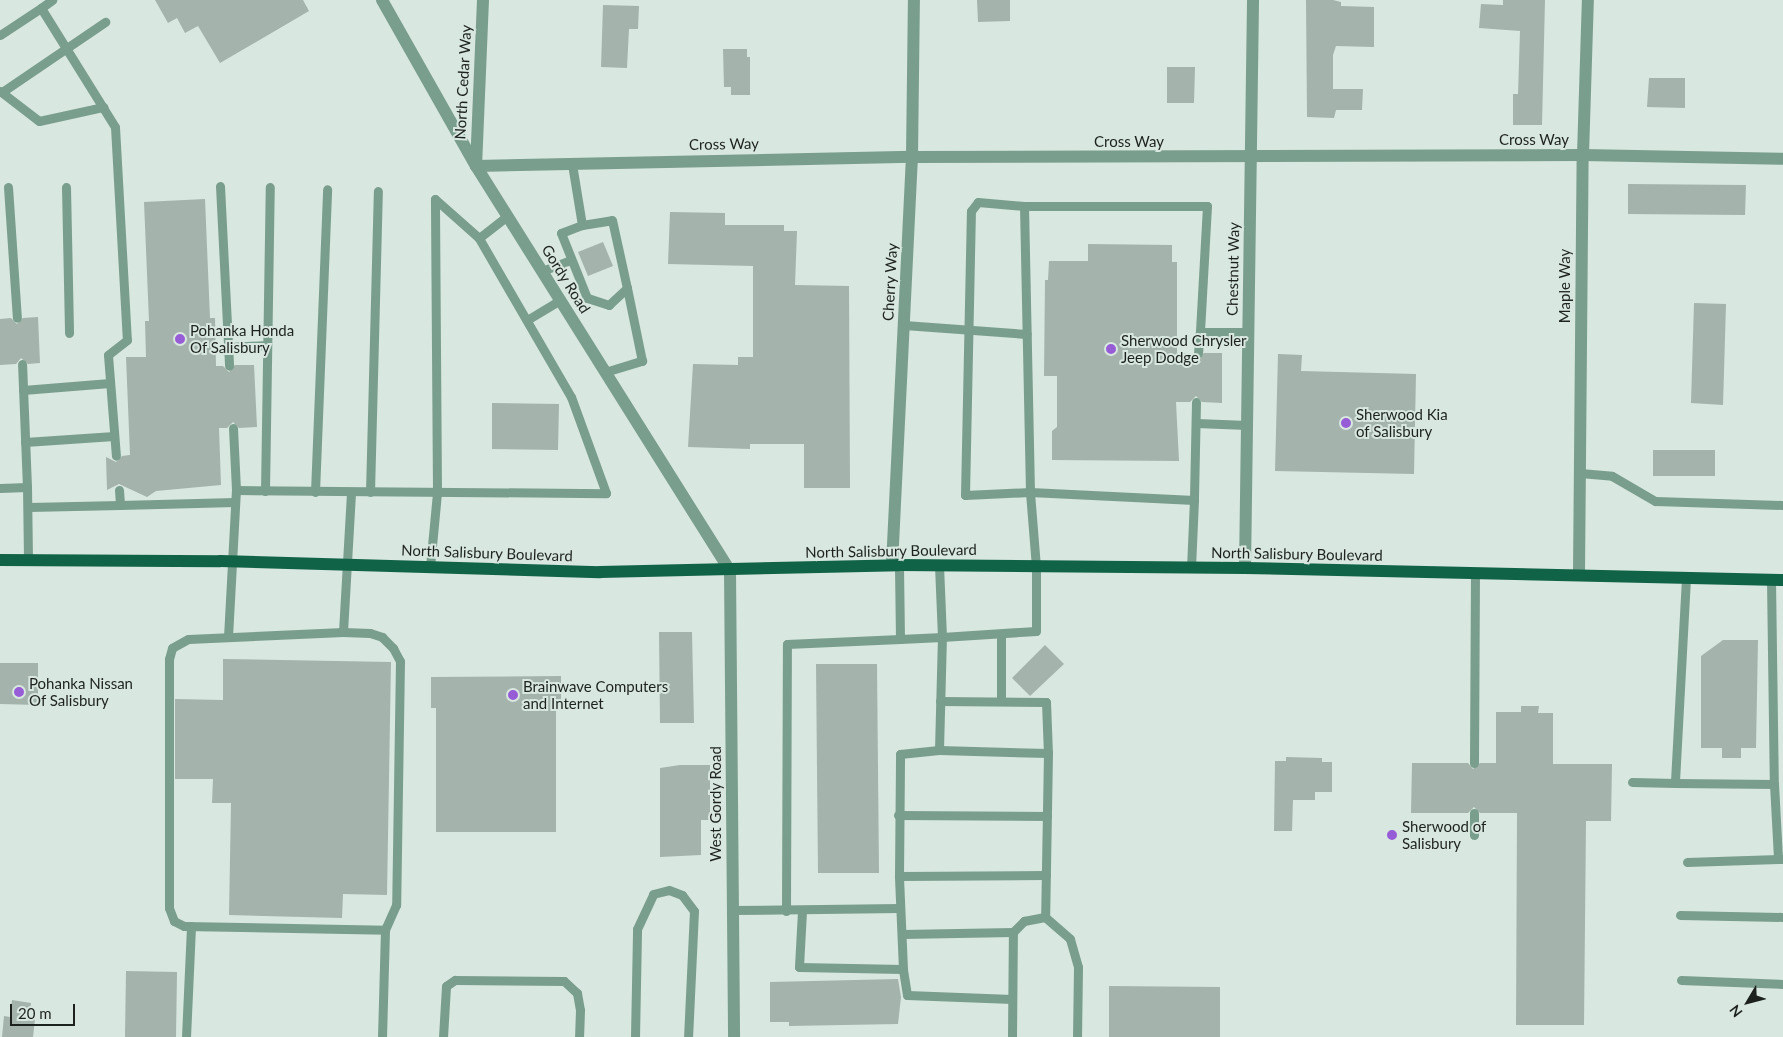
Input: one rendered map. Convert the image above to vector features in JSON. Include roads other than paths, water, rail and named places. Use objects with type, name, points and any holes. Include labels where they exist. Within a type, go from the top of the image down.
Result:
[{"type":"main road","name":"North Salisbury Boulevard","points":[[0,560],[234,562],[730,571],[896,565],[1245,568],[1475,574],[1579,573],[1777,580]]},
{"type":"street","name":"Gordy Road","points":[[382,0],[476,166],[730,571]]},
{"type":"street","name":"North Cedar Way","points":[[476,166],[483,0]]},
{"type":"street","name":"Cherry Way","points":[[896,565],[912,157],[914,0]]},
{"type":"street","name":"Chestnut Way","points":[[1245,568],[1253,0]]},
{"type":"street","name":"Maple Way","points":[[1579,573],[1582,156],[1588,0]]},
{"type":"street","name":"Cross Way","points":[[476,166],[912,157],[1251,158],[1582,156],[1783,159]]},
{"type":"street","name":"West Gordy Road","points":[[730,571],[734,1037]]},
{"type":"lane","points":[[0,35],[52,0]]},
{"type":"lane","points":[[41,8],[115,127],[127,340],[108,354],[116,456]]},
{"type":"lane","points":[[103,107],[39,121],[1,92],[105,22]]},
{"type":"lane","points":[[572,164],[582,225]]},
{"type":"lane","points":[[220,186],[230,366]]},
{"type":"lane","points":[[8,187],[17,318]]},
{"type":"lane","points":[[66,187],[69,333]]},
{"type":"lane","points":[[265,491],[270,187]]},
{"type":"lane","points":[[315,492],[327,189]]},
{"type":"lane","points":[[370,492],[378,191]]},
{"type":"lane","points":[[236,490],[437,493],[606,493],[572,397],[479,238],[435,199],[437,493],[430,567]]},
{"type":"lane","points":[[1194,500],[1030,492],[965,495],[971,210],[978,202],[1024,206],[1207,206],[1198,353]]},
{"type":"lane","points":[[786,911],[787,644],[1002,635],[1036,631],[1036,567],[1030,492],[1024,206]]},
{"type":"lane","points":[[479,238],[507,216]]},
{"type":"lane","points":[[605,372],[642,361],[627,288],[612,220],[582,225],[561,233],[587,298],[609,305],[627,288]]},
{"type":"lane","points":[[542,271],[571,260]]},
{"type":"lane","points":[[527,320],[560,300]]},
{"type":"lane","points":[[904,325],[1027,334]]},
{"type":"lane","points":[[1200,332],[1248,332]]},
{"type":"lane","points":[[229,347],[267,345]]},
{"type":"lane","points":[[22,364],[29,507],[28,560]]},
{"type":"lane","points":[[23,390],[110,383]]},
{"type":"lane","points":[[1191,568],[1196,402]]},
{"type":"lane","points":[[1196,423],[1247,425]]},
{"type":"lane","points":[[228,637],[234,562],[236,490],[233,428]]},
{"type":"lane","points":[[25,442],[114,436]]},
{"type":"lane","points":[[1580,473],[1612,476],[1655,501],[1783,505]]},
{"type":"lane","points":[[0,488],[27,487]]},
{"type":"lane","points":[[119,490],[120,505]]},
{"type":"lane","points":[[343,632],[351,492]]},
{"type":"lane","points":[[29,507],[235,502]]},
{"type":"lane","points":[[896,565],[900,638]]},
{"type":"lane","points":[[939,750],[942,637],[940,566]]},
{"type":"lane","points":[[1474,763],[1475,574]]},
{"type":"lane","points":[[1675,783],[1686,578]]},
{"type":"lane","points":[[1687,862],[1780,859],[1774,784],[1777,580]]},
{"type":"lane","points":[[382,1037],[385,930],[396,905],[400,661],[393,648],[382,638],[370,632],[182,640],[172,648],[170,659],[168,908],[174,921],[191,926],[385,930]]},
{"type":"lane","points":[[1001,700],[1002,635]]},
{"type":"lane","points":[[940,701],[1001,700],[1046,702],[1048,753],[1045,917]]},
{"type":"lane","points":[[1012,999],[907,995],[903,969],[899,876],[900,754],[939,750],[1048,753]]},
{"type":"lane","points":[[1632,782],[1774,784]]},
{"type":"lane","points":[[1474,813],[1474,835]]},
{"type":"lane","points":[[898,815],[1047,816]]},
{"type":"lane","points":[[899,876],[1046,876]]},
{"type":"lane","points":[[635,1037],[637,929],[653,894],[668,890],[682,895],[694,911],[688,1037]]},
{"type":"lane","points":[[733,910],[802,911],[900,908]]},
{"type":"lane","points":[[802,911],[799,967],[903,969]]},
{"type":"lane","points":[[1680,915],[1783,917]]},
{"type":"lane","points":[[902,934],[1013,932],[1024,921],[1045,917]]},
{"type":"lane","points":[[1045,917],[1070,939],[1078,967],[1077,1037]]},
{"type":"lane","points":[[186,1037],[191,926]]},
{"type":"lane","points":[[1012,1037],[1013,932]]},
{"type":"lane","points":[[443,1037],[446,986],[455,980],[564,982],[577,993],[580,1010],[579,1037]]},
{"type":"lane","points":[[1680,980],[1783,984]]},
{"type":"place","name":"Pohanka Honda Of Salisbury","points":[[180,339]]},
{"type":"place","name":"Sherwood Chrysler Jeep Dodge","points":[[1111,349]]},
{"type":"place","name":"Sherwood Kia of Salisbury","points":[[1346,423]]},
{"type":"place","name":"Pohanka Nissan Of Salisbury","points":[[19,692]]},
{"type":"place","name":"Brainwave Computers and Internet","points":[[513,695]]},
{"type":"place","name":"Sherwood of Salisbury","points":[[1392,835]]}]
